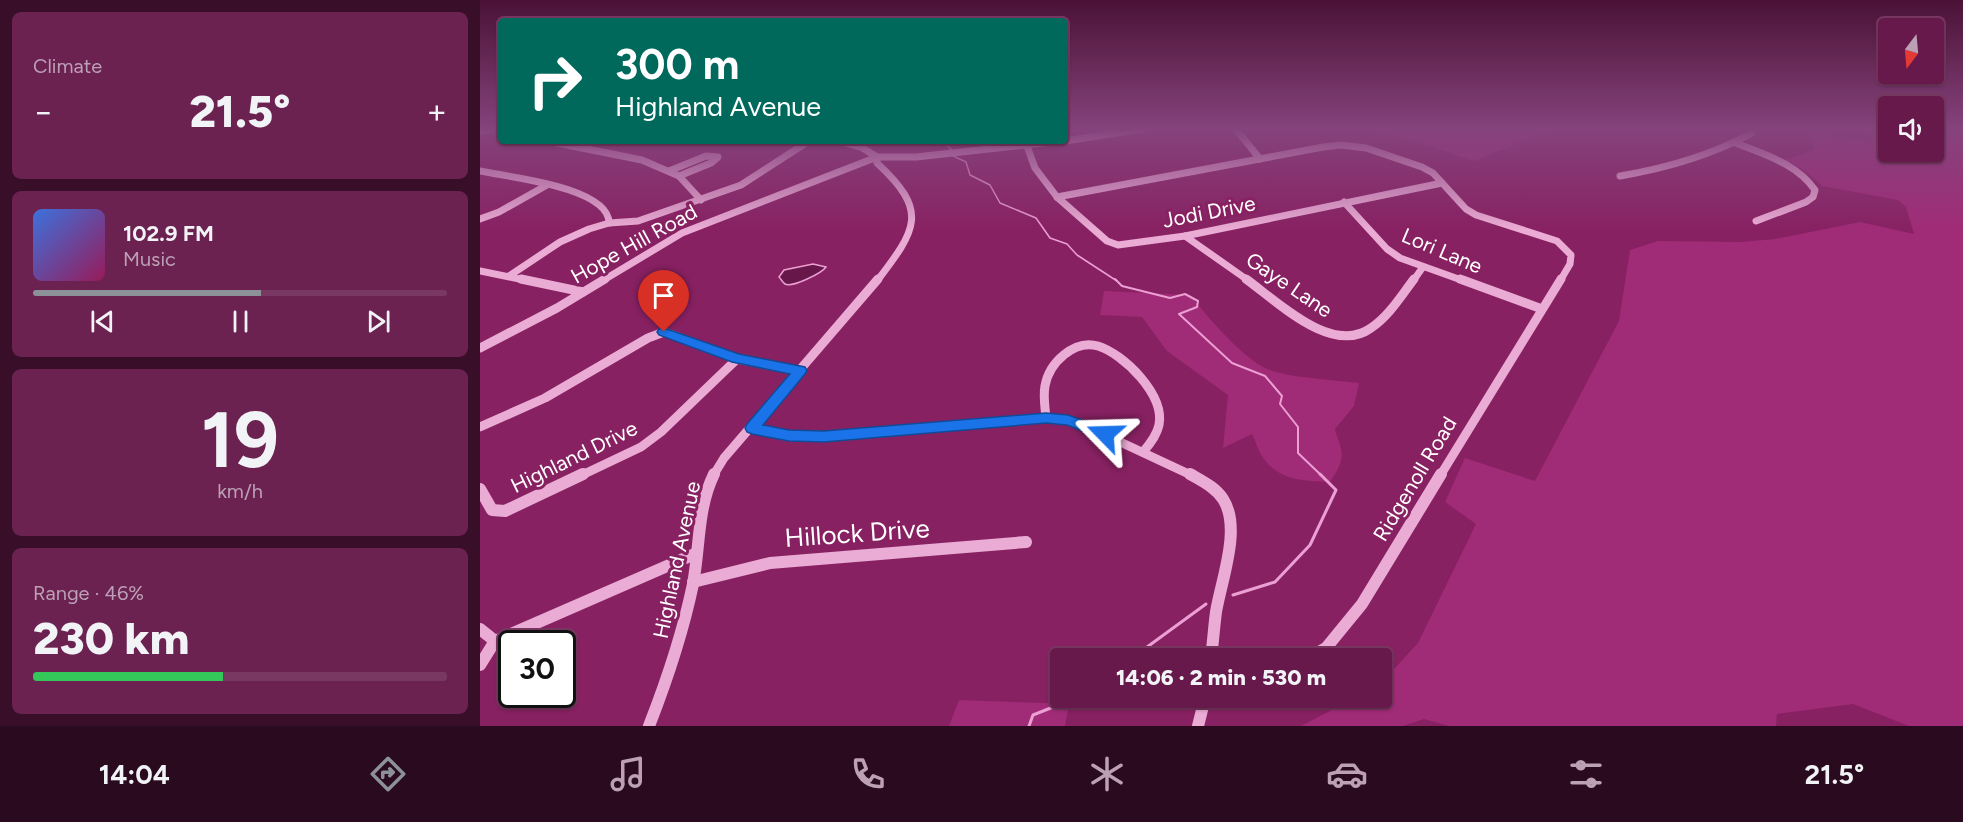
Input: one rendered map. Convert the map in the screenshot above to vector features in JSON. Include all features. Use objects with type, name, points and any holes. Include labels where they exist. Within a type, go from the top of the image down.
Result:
[{"type":"street","points":[[649,163],[679,177],[701,200]]},
{"type":"street","points":[[669,171],[689,163]]},
{"type":"street","points":[[679,177],[711,163]]},
{"type":"street","points":[[509,276],[561,242],[589,229],[609,223],[638,221],[701,200],[741,185],[775,163]]},
{"type":"street","name":"Hope Hill Road","points":[[480,348],[583,292],[682,233],[862,163]]},
{"type":"street","name":"Highland Avenue","points":[[649,726],[672,666],[693,582],[704,497],[712,477],[724,458],[883,273],[903,243],[912,224],[912,206],[907,196],[878,163]]},
{"type":"street","name":"Jodi Drive","points":[[1033,163],[1057,197],[1107,241],[1118,245],[1185,236],[1442,183]]},
{"type":"street","points":[[1057,197],[1239,163]]},
{"type":"street","points":[[1409,163],[1433,173],[1442,183]]},
{"type":"street","points":[[1620,176],[1687,163]]},
{"type":"street","points":[[1756,221],[1806,202],[1813,197],[1815,190],[1810,182],[1791,167],[1782,163]]},
{"type":"street","points":[[480,171],[578,192],[593,198],[609,216],[609,223]]},
{"type":"street","name":"Ridgenoll Road","points":[[1326,648],[1362,604],[1570,264],[1571,255],[1567,248],[1557,241],[1476,215],[1466,209],[1442,183]]},
{"type":"street","points":[[480,219],[499,212],[546,185]]},
{"type":"street","name":"Lori Lane","points":[[1344,202],[1387,249],[1400,258],[1542,309]]},
{"type":"street","name":"Gaye Lane","points":[[1185,236],[1318,330],[1335,336],[1350,337],[1377,326],[1424,267]]},
{"type":"street","points":[[480,271],[583,292]]},
{"type":"street","points":[[480,427],[536,402],[648,338],[664,332],[737,359],[800,371]]},
{"type":"street","points":[[1046,418],[1045,385],[1054,366],[1065,353],[1079,345],[1110,349],[1153,390],[1160,406],[1160,422],[1156,434],[1143,452]]},
{"type":"street","name":"Highland Drive","points":[[480,489],[492,510],[505,511],[641,447],[661,432],[737,359]]},
{"type":"street","points":[[752,428],[789,435],[824,436],[1046,418],[1068,420],[1086,426],[1143,452],[1212,486],[1224,500],[1230,522],[1228,561],[1216,611],[1212,648]]},
{"type":"street","name":"Hillock Drive","points":[[693,582],[770,563],[1026,542]]},
{"type":"street","points":[[480,665],[495,641],[697,553]]},
{"type":"street","points":[[480,629],[495,641]]},
{"type":"street","points":[[1198,726],[1202,708]]},
{"type":"shaded area","points":[[1790,163],[1963,163],[1963,726],[1909,726],[1853,704],[1777,714],[1776,726],[1449,726],[1424,719],[1403,726],[1301,726],[1336,708],[1392,708],[1392,671],[1418,643],[1476,524],[1445,502],[1465,458],[1535,481],[1619,321],[1630,250],[1658,241],[1741,242],[1775,239],[1860,222],[1914,234],[1906,207],[1898,200],[1822,186],[1804,170]]},
{"type":"shaded area","points":[[813,264],[826,267],[813,276],[794,284],[785,284],[779,277],[784,270]]},
{"type":"shaded area","points":[[1104,291],[1190,295],[1234,344],[1263,367],[1283,374],[1359,383],[1354,406],[1335,429],[1342,454],[1339,467],[1330,482],[1301,480],[1283,475],[1268,464],[1259,451],[1252,434],[1223,448],[1228,395],[1167,351],[1142,317],[1100,315]]},
{"type":"shaded area","points":[[959,700],[1050,703],[1050,708],[1068,708],[1065,726],[949,726]]},
{"type":"waterway","points":[[966,163],[970,175],[990,185],[1000,203],[1036,218],[1050,238],[1067,244],[1077,255],[1117,281]]},
{"type":"waterway","points":[[1117,281],[1122,286],[1170,298],[1185,294],[1198,301],[1197,307],[1179,314],[1232,363],[1265,376],[1282,396],[1280,404],[1298,427],[1298,453],[1322,476]]},
{"type":"waterway","points":[[1233,595],[1275,582],[1310,545],[1336,490],[1322,476]]},
{"type":"waterway","points":[[1146,648],[1206,604]]},
{"type":"waterway","points":[[1029,726],[1033,715],[1051,708]]},
{"type":"route","points":[[664,332],[737,359],[800,371],[752,428],[789,435],[824,436],[1046,418],[1068,420],[1105,434]]}]
